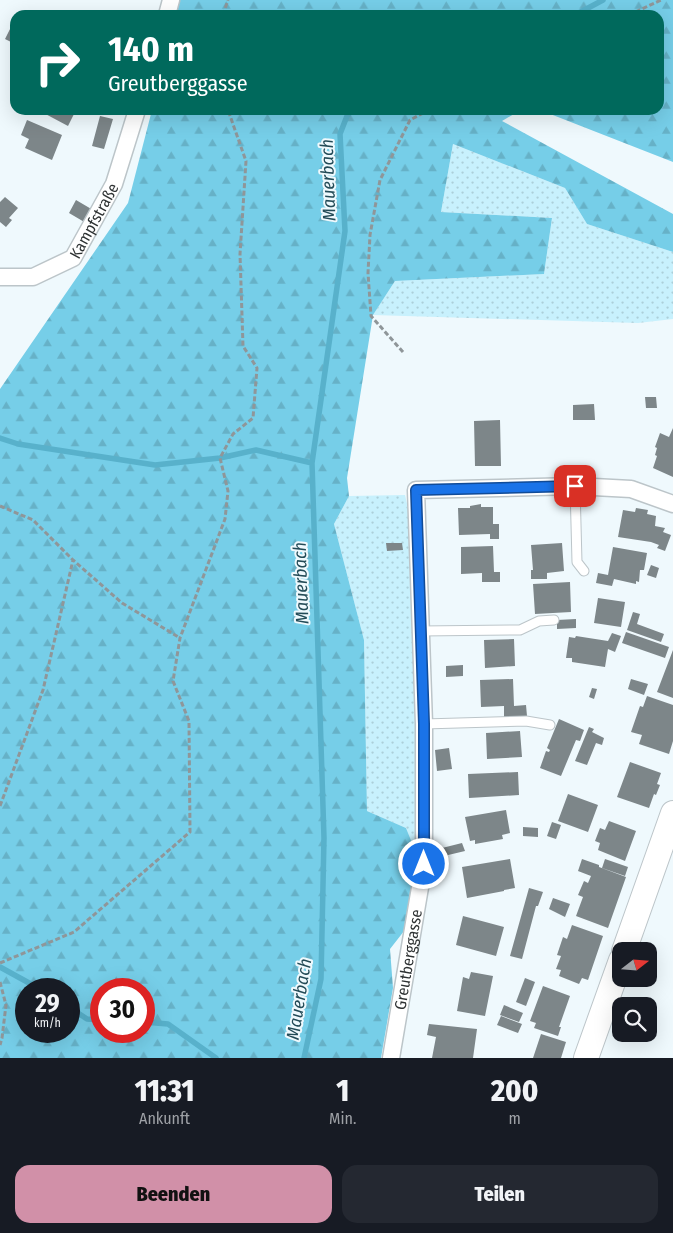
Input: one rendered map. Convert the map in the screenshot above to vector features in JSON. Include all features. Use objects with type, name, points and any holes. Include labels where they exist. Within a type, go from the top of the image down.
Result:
[{"type":"main road","points":[[627,942],[673,813]]},
{"type":"main road","points":[[586,1058],[612,985]]},
{"type":"street","name":"Kampfstraße","points":[[0,277],[33,276],[73,258],[114,184],[135,115]]},
{"type":"street","name":"Greutberggasse","points":[[391,1058],[424,864],[424,724],[416,490],[575,486],[631,489],[673,504]]},
{"type":"lane","points":[[575,486],[577,562],[584,571]]},
{"type":"lane","points":[[421,631],[520,630],[539,621],[554,620]]},
{"type":"lane","points":[[424,724],[526,721],[550,725]]},
{"type":"path","points":[[640,10],[661,0]]},
{"type":"path","points":[[0,963],[74,932],[190,832],[188,721],[173,681],[180,638],[225,519],[228,491],[220,458],[234,434],[253,418],[257,368],[243,346],[240,254],[246,161],[230,115]]},
{"type":"path","points":[[403,352],[371,316],[368,273],[370,235],[380,180],[410,120],[420,115]]},
{"type":"path","points":[[0,506],[33,520],[73,560],[122,603],[180,638]]},
{"type":"path","points":[[0,806],[43,690],[73,560]]},
{"type":"path","points":[[0,982],[6,1005],[0,1045]]},
{"type":"shaded area","points":[[453,144],[565,188],[587,224],[673,252],[673,319],[638,323],[373,315],[395,281],[544,274],[552,218],[441,212]]},
{"type":"shaded area","points":[[405,495],[409,512],[419,860],[406,828],[367,811],[364,640],[334,524],[349,496]]},
{"type":"green space","points":[[180,0],[673,0],[673,162],[553,115],[664,115],[664,10],[177,10]]},
{"type":"green space","points":[[151,115],[512,115],[502,121],[673,214],[673,252],[587,224],[565,188],[453,144],[441,212],[552,218],[544,274],[395,281],[373,315],[347,478],[349,496],[334,524],[364,640],[367,811],[406,828],[419,860],[408,926],[390,949],[393,988],[381,1058],[0,1058],[0,389],[128,203]]},
{"type":"building","points":[[10,29],[10,42],[5,39]]},
{"type":"building","points":[[47,115],[74,115],[68,126]]},
{"type":"building","points":[[100,116],[113,119],[104,149],[92,146]]},
{"type":"building","points":[[27,120],[62,135],[52,160],[25,148],[29,139],[21,135]]},
{"type":"building","points":[[5,197],[18,208],[9,218],[12,220],[6,227],[0,222],[0,202]]},
{"type":"building","points":[[76,200],[93,210],[86,223],[69,213]]},
{"type":"building","points":[[645,397],[656,397],[657,408],[646,408]]},
{"type":"building","points":[[594,404],[595,420],[573,420],[573,405]]},
{"type":"building","points":[[500,420],[501,466],[475,466],[474,421]]},
{"type":"building","points":[[673,428],[673,477],[653,468],[657,456],[655,455],[657,448],[655,447],[660,433],[669,437]]},
{"type":"building","points":[[481,504],[481,507],[493,507],[493,524],[499,524],[499,539],[490,539],[490,534],[459,535],[458,508],[470,508],[470,506]]},
{"type":"building","points":[[636,508],[648,510],[647,514],[656,516],[655,526],[665,528],[663,532],[671,535],[665,551],[657,548],[659,545],[651,542],[618,537],[623,510],[635,512]]},
{"type":"building","points":[[386,543],[402,543],[403,550],[387,551]]},
{"type":"building","points":[[562,543],[564,571],[547,573],[547,579],[531,579],[531,570],[533,570],[531,545]]},
{"type":"building","points":[[493,546],[494,572],[500,572],[500,582],[482,582],[482,573],[461,574],[461,547]]},
{"type":"building","points":[[613,547],[647,553],[644,570],[640,570],[639,582],[636,581],[636,584],[614,579],[612,586],[596,583],[598,573],[608,575]]},
{"type":"building","points":[[651,565],[659,568],[656,578],[647,575]]},
{"type":"building","points":[[570,582],[571,612],[535,614],[533,584]]},
{"type":"building","points":[[598,598],[625,602],[621,627],[594,623]]},
{"type":"building","points":[[633,612],[640,614],[637,624],[664,634],[661,642],[627,630]]},
{"type":"building","points":[[576,619],[576,628],[557,629],[557,620]]},
{"type":"building","points":[[626,632],[669,647],[665,658],[622,643]]},
{"type":"building","points":[[612,633],[621,636],[615,652],[608,649],[605,667],[572,662],[572,658],[566,658],[569,637],[575,638],[576,636],[608,641]]},
{"type":"building","points":[[514,639],[515,666],[485,668],[484,640]]},
{"type":"building","points":[[673,650],[673,698],[657,692]]},
{"type":"building","points":[[463,665],[463,676],[446,677],[446,666]]},
{"type":"building","points":[[513,679],[514,706],[526,705],[527,716],[504,717],[504,706],[481,707],[480,680]]},
{"type":"building","points":[[631,679],[648,684],[644,695],[628,689]]},
{"type":"building","points":[[592,688],[597,689],[594,699],[589,697]]},
{"type":"building","points":[[647,696],[673,705],[673,741],[669,754],[639,744],[642,735],[631,732],[640,706],[643,707]]},
{"type":"building","points":[[559,719],[584,730],[580,741],[576,740],[561,776],[540,768],[546,751],[549,752],[550,750],[547,748]]},
{"type":"building","points":[[589,727],[594,729],[592,732],[604,738],[602,745],[596,743],[587,765],[575,761]]},
{"type":"building","points":[[520,731],[522,757],[487,759],[486,733]]},
{"type":"building","points":[[449,748],[452,769],[437,771],[435,750]]},
{"type":"building","points":[[630,762],[661,773],[657,784],[660,785],[656,795],[654,794],[649,808],[617,797]]},
{"type":"building","points":[[518,772],[519,795],[469,798],[468,774]]},
{"type":"building","points":[[568,794],[598,805],[588,832],[558,821]]},
{"type":"building","points":[[506,810],[510,833],[502,835],[503,839],[475,844],[475,840],[470,841],[465,817]]},
{"type":"building","points":[[609,821],[636,831],[625,861],[598,850],[600,843],[595,841],[600,828],[605,830]]},
{"type":"building","points":[[552,822],[561,825],[556,839],[547,836]]},
{"type":"building","points":[[523,827],[538,828],[538,837],[523,836]]},
{"type":"building","points":[[462,843],[465,851],[444,856],[442,848]]},
{"type":"building","points":[[510,859],[515,888],[467,898],[462,867]]},
{"type":"building","points":[[582,859],[626,877],[608,928],[576,916],[583,897],[578,895],[584,881],[588,883],[591,876],[578,871]]},
{"type":"building","points":[[605,859],[628,867],[625,876],[602,868]]},
{"type":"building","points":[[529,888],[543,892],[538,906],[536,906],[522,959],[510,956]]},
{"type":"building","points":[[553,898],[570,904],[565,917],[549,909]]},
{"type":"building","points":[[463,916],[504,927],[496,956],[456,945]]},
{"type":"building","points":[[572,925],[603,936],[588,980],[582,978],[579,984],[559,976],[561,970],[556,969],[561,956],[557,955],[563,937],[567,939]]},
{"type":"building","points":[[471,972],[493,976],[485,1016],[457,1011],[463,977],[469,979]]},
{"type":"building","points":[[525,978],[535,982],[526,1006],[516,1002]]},
{"type":"building","points":[[543,986],[570,996],[559,1027],[561,1027],[558,1036],[534,1028],[536,1023],[530,1021]]},
{"type":"building","points":[[504,1005],[523,1013],[519,1022],[500,1015]]},
{"type":"building","points":[[501,1016],[522,1024],[518,1033],[497,1025]]},
{"type":"building","points":[[429,1024],[477,1029],[473,1058],[432,1058],[436,1037],[427,1035]]},
{"type":"building","points":[[541,1034],[566,1042],[561,1058],[533,1058]]},
{"type":"waterway","name":"Mauerbach","points":[[584,10],[603,0]]},
{"type":"waterway","name":"Mauerbach","points":[[304,1058],[321,979],[324,838],[312,463],[345,231],[340,134],[348,115]]},
{"type":"waterway","points":[[0,438],[18,444],[155,465],[220,458],[256,450],[312,463]]},
{"type":"waterway","points":[[0,967],[20,978]]},
{"type":"waterway","points":[[80,1014],[90,1019]]},
{"type":"waterway","points":[[155,1023],[168,1024],[216,1058]]},
{"type":"route","points":[[424,864],[424,724],[416,490],[575,486]]}]
